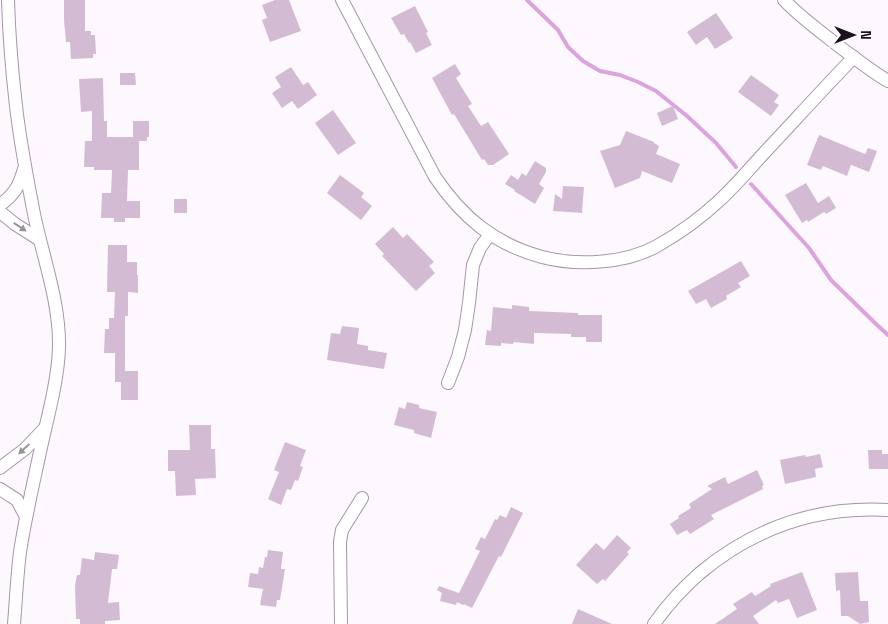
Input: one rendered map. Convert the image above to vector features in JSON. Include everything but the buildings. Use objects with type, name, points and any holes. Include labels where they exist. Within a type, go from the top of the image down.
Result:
[{"type":"street","points":[[8,0],[10,50],[16,107],[25,167],[58,316],[59,348],[56,374],[26,517],[20,554],[14,624]]},
{"type":"street","points":[[342,0],[435,177],[459,209],[490,234],[508,244],[550,259],[571,262],[592,262],[640,253],[656,247],[692,223],[721,199],[854,57]]},
{"type":"street","points":[[784,0],[799,16],[888,81]]},
{"type":"street","points":[[0,204],[10,198],[20,183],[25,167]]},
{"type":"street","points":[[0,212],[40,240]]},
{"type":"street","points":[[448,383],[458,357],[465,330],[473,265],[480,248],[490,234]]},
{"type":"street","points":[[0,468],[25,449],[45,428]]},
{"type":"street","points":[[0,489],[17,500],[26,517]]},
{"type":"street","points":[[341,624],[340,542],[342,530],[362,498]]},
{"type":"street","points":[[654,624],[660,614],[685,587],[741,543],[775,527],[798,519],[855,510],[888,510]]},
{"type":"waterway","points":[[527,0],[558,30],[568,47],[583,61],[600,71],[620,75],[656,91],[716,143],[736,167]]},
{"type":"waterway","points":[[751,184],[809,248],[831,280],[888,335]]}]
